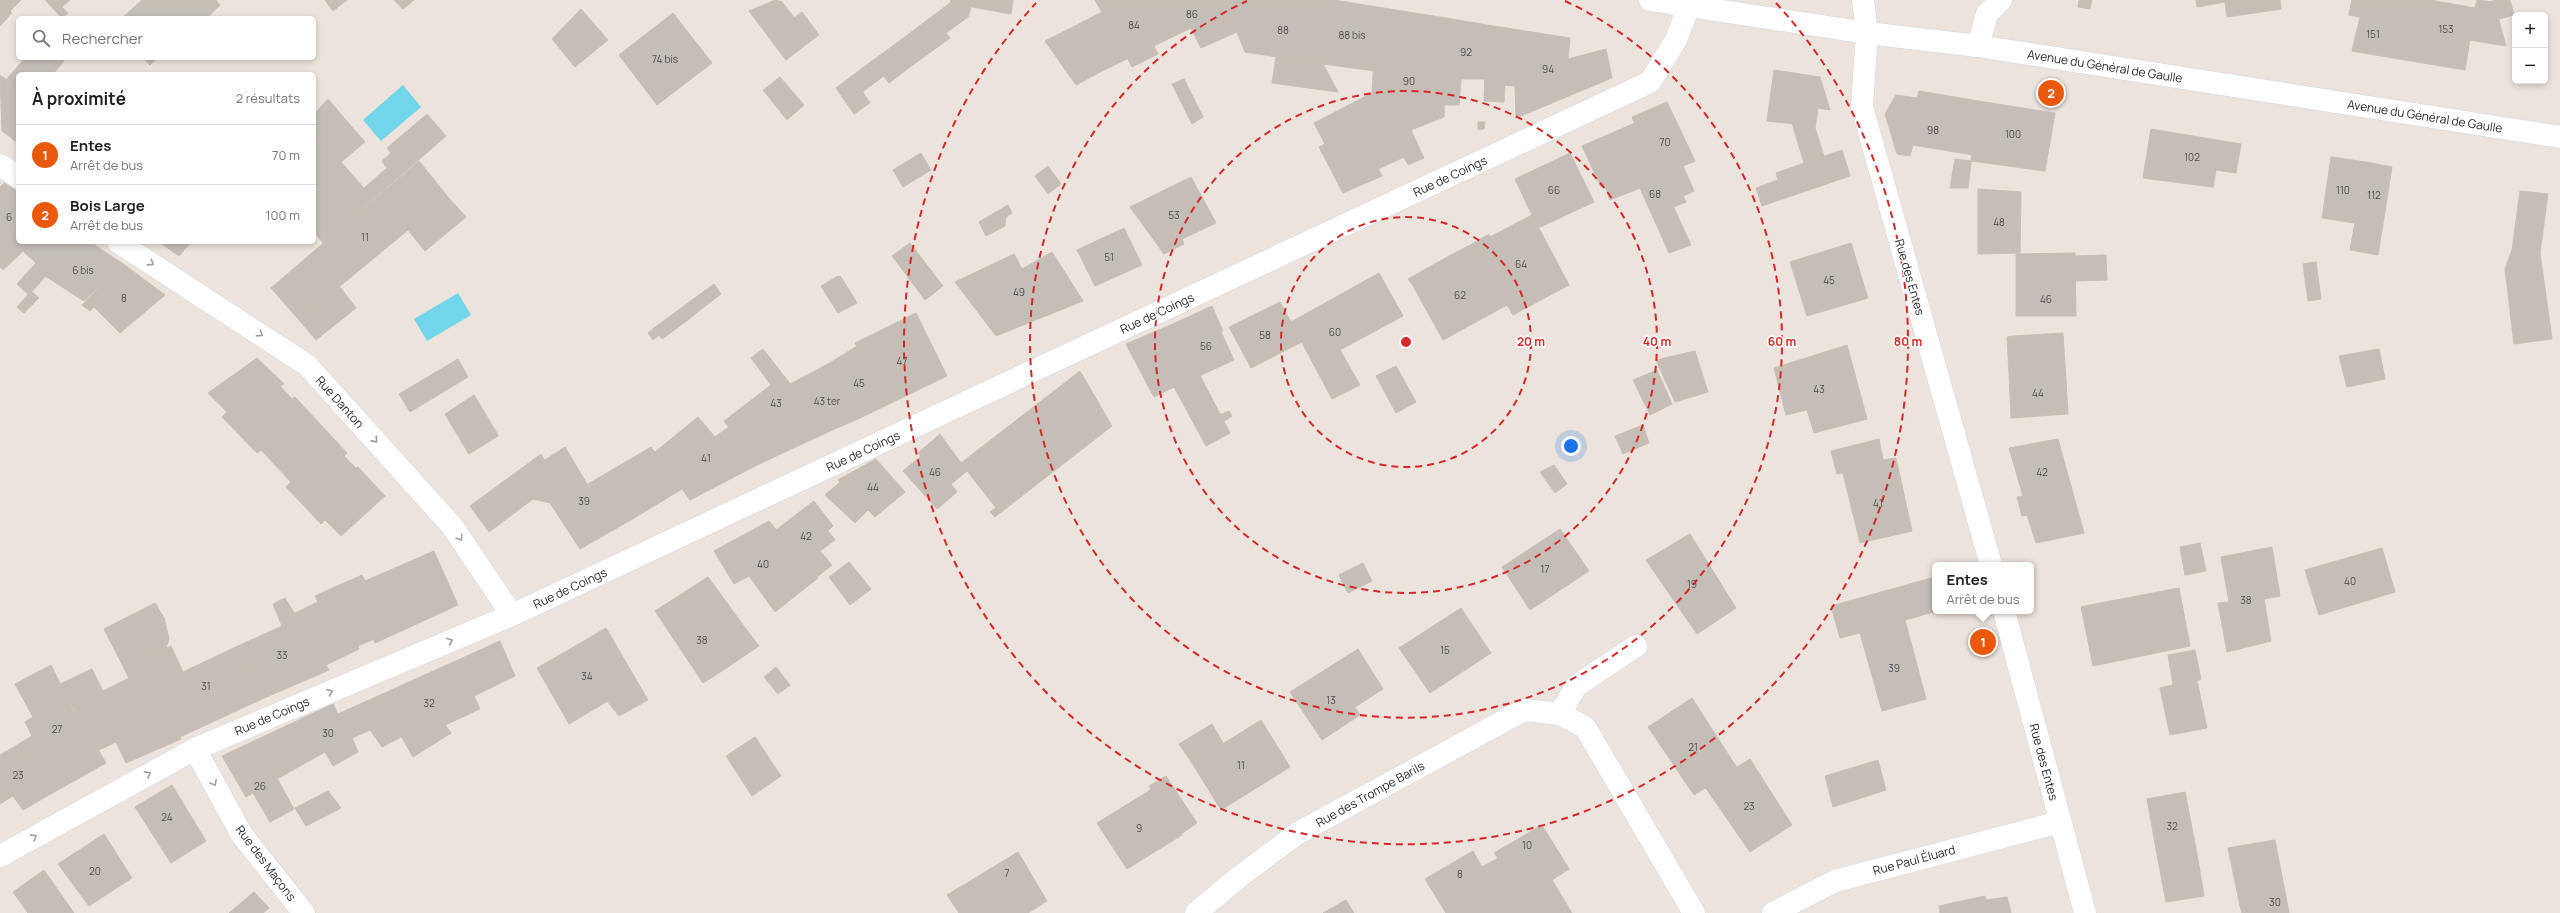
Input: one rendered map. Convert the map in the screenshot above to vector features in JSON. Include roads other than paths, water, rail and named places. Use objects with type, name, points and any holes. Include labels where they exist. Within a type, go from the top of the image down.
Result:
[{"type":"street","name":"Avenue du Général de Gaulle","points":[[1650,0],[1867,33],[1978,46],[2560,137]]},
{"type":"street","name":"Rue des Entes","points":[[1863,0],[1867,33],[1862,107],[1990,562]]},
{"type":"street","points":[[1978,46],[1987,14],[2001,0]]},
{"type":"street","name":"Rue de Coings","points":[[0,856],[195,748],[512,615],[1650,82],[1676,40],[1689,6]]},
{"type":"street","points":[[0,165],[16,176]]},
{"type":"street","name":"Rue Danton","points":[[121,244],[307,365],[452,526],[512,615]]},
{"type":"street","name":"Rue des Entes","points":[[2005,614],[2085,913]]},
{"type":"street","points":[[1560,714],[1576,686],[1636,646]]},
{"type":"street","name":"Rue des Trompe Barils","points":[[1196,913],[1239,877],[1298,833],[1524,710],[1560,714],[1585,727],[1694,913]]},
{"type":"street","name":"Rue des Maçons","points":[[195,748],[242,835],[304,913]]},
{"type":"street","name":"Rue Paul Éluard","points":[[1773,913],[1835,881],[2060,822]]},
{"type":"water","points":[[403,85],[421,107],[381,141],[363,120]]},
{"type":"water","points":[[458,293],[471,315],[427,341],[414,319]]},
{"type":"place","name":"Bois Large","points":[[2051,93]]},
{"type":"place","name":"Entes","points":[[1983,642]]}]
